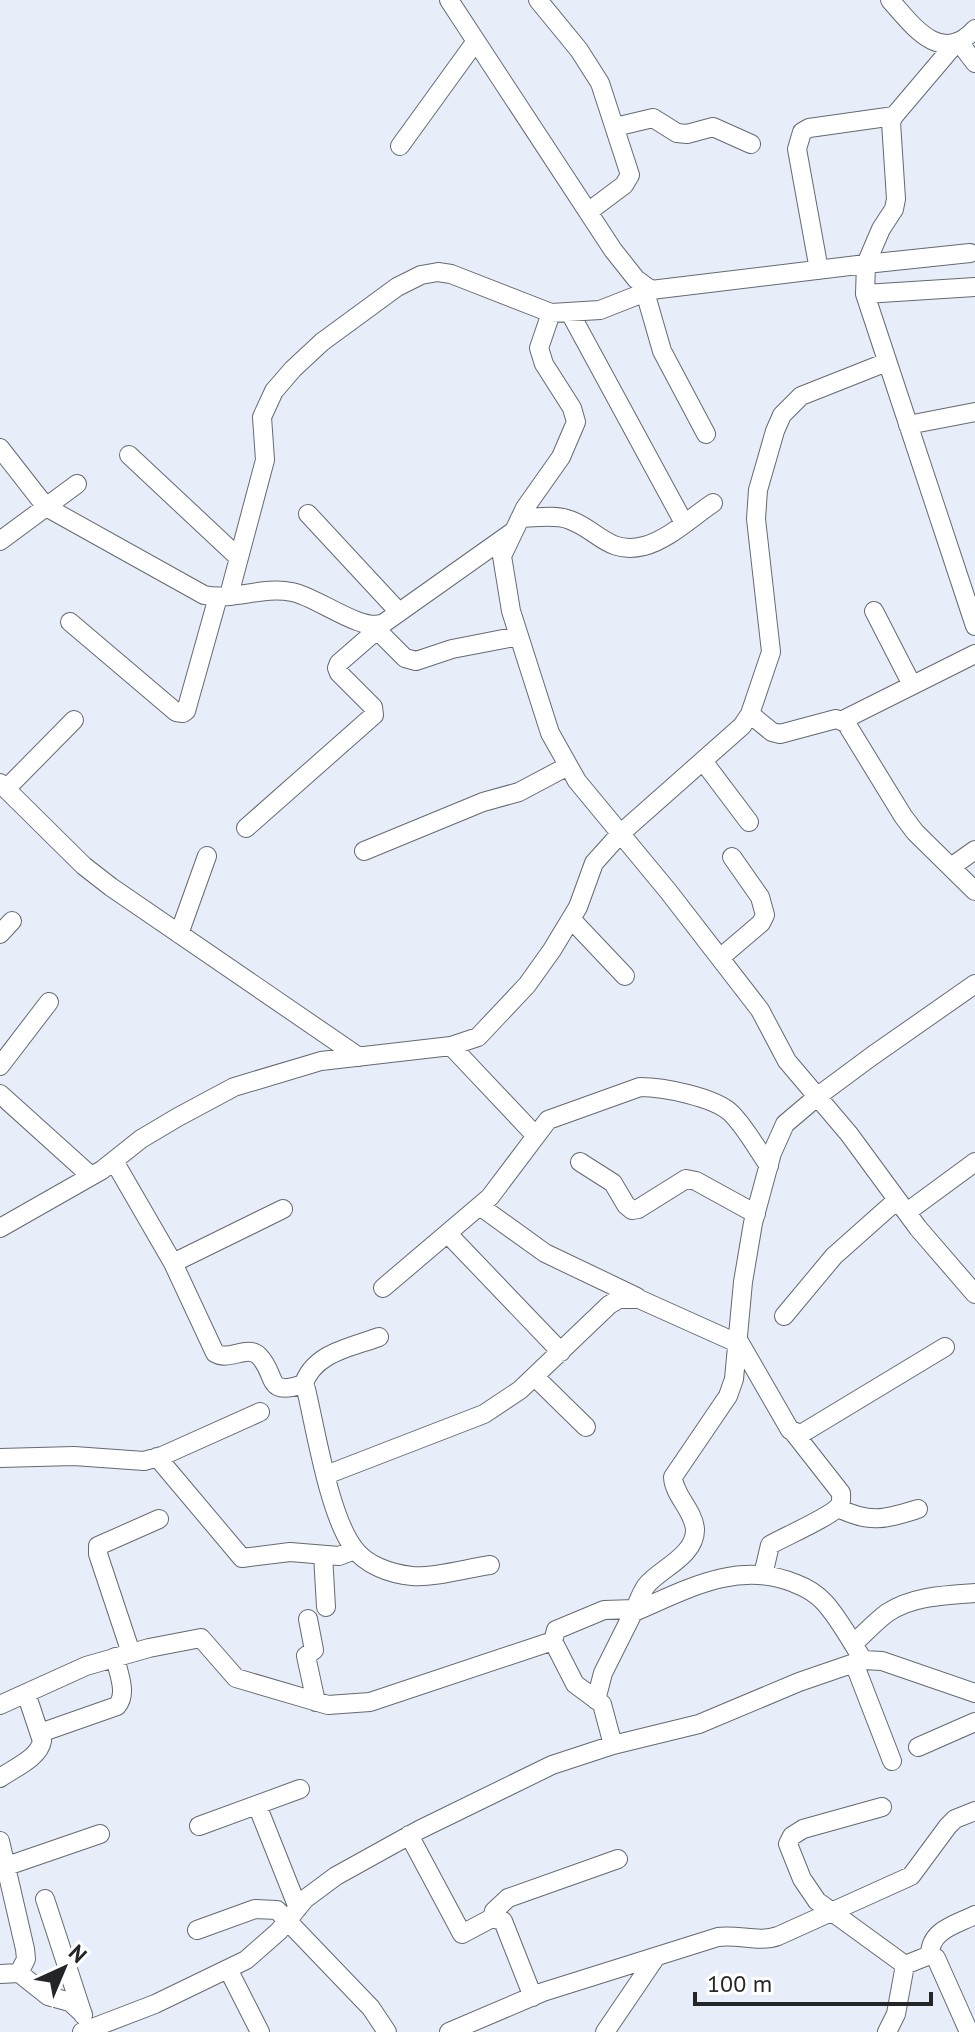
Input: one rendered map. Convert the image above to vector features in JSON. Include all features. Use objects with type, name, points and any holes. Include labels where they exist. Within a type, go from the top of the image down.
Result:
[{"type":"street","points":[[449,0],[588,212],[648,291],[662,351],[706,434]]},
{"type":"street","points":[[544,2],[600,83],[630,175],[629,181],[588,212]]},
{"type":"street","points":[[897,2],[922,35],[935,42],[957,43],[975,63]]},
{"type":"street","points":[[975,29],[957,43],[891,122],[896,199],[866,264],[865,294],[975,626]]},
{"type":"street","points":[[400,146],[476,41]]},
{"type":"street","points":[[819,270],[797,149],[802,132],[809,128],[894,116]]},
{"type":"street","points":[[615,127],[653,118],[677,133],[687,134],[713,127],[751,144]]},
{"type":"street","points":[[70,622],[176,712],[186,711],[223,596],[239,558],[265,460],[262,417],[265,406],[293,369],[322,342],[397,287],[421,275],[438,272],[451,274],[551,313],[570,313],[600,310],[648,291],[970,253]]},
{"type":"street","points":[[865,294],[975,287]]},
{"type":"street","points":[[551,313],[539,348],[572,408],[576,422],[561,457],[515,526],[502,556],[511,611],[550,733],[577,781],[760,1010],[787,1061],[818,1096],[902,1206],[974,1289]]},
{"type":"street","points":[[570,313],[684,523]]},
{"type":"street","points":[[0,1228],[91,1176],[153,1132],[234,1087],[321,1061],[451,1046],[478,1037],[527,985],[571,919],[594,863],[620,834],[742,726],[750,714],[771,652],[756,519],[758,490],[775,431],[782,415],[801,396],[887,362]]},
{"type":"street","points":[[908,425],[975,412]]},
{"type":"street","points":[[0,448],[46,507],[204,595],[291,592],[314,599],[375,628],[405,658],[416,661],[452,649],[519,636]]},
{"type":"street","points":[[129,455],[239,558]]},
{"type":"street","points":[[0,541],[77,484]]},
{"type":"street","points":[[246,828],[374,715],[373,707],[337,668],[375,628],[515,526],[559,517],[572,520],[610,545],[644,546],[713,503]]},
{"type":"street","points":[[308,514],[399,612]]},
{"type":"street","points":[[874,611],[912,685]]},
{"type":"street","points":[[750,714],[772,732],[780,734],[843,720],[975,654]]},
{"type":"street","points":[[74,720],[3,786],[84,866],[359,1057]]},
{"type":"street","points":[[843,720],[903,816],[975,891]]},
{"type":"street","points":[[703,761],[749,822]]},
{"type":"street","points":[[364,851],[483,802],[519,792],[568,766]]},
{"type":"street","points":[[951,867],[975,850]]},
{"type":"street","points":[[179,934],[207,856]]},
{"type":"street","points":[[720,958],[761,923],[765,915],[760,897],[732,857]]},
{"type":"street","points":[[571,919],[625,976]]},
{"type":"street","points":[[596,1700],[603,1673],[647,1585],[677,1562],[695,1531],[689,1510],[673,1485],[673,1477],[728,1396],[734,1379],[743,1282],[756,1214],[785,1124],[818,1096],[975,984]]},
{"type":"street","points":[[0,1066],[49,1002]]},
{"type":"street","points":[[451,1046],[535,1135]]},
{"type":"street","points":[[383,1288],[481,1207],[548,1120],[640,1087],[711,1101],[721,1106],[732,1114],[769,1166]]},
{"type":"street","points":[[0,1094],[91,1176]]},
{"type":"street","points":[[114,1161],[173,1263],[215,1353],[228,1357],[254,1353],[259,1356],[275,1386],[285,1390],[303,1386]]},
{"type":"street","points":[[580,1162],[613,1183],[632,1210],[686,1179],[696,1181],[756,1214]]},
{"type":"street","points":[[784,1316],[834,1256],[902,1206],[975,1162]]},
{"type":"street","points":[[481,1207],[545,1253],[639,1299],[737,1340],[794,1433],[841,1493],[838,1508]]},
{"type":"street","points":[[173,1263],[283,1209]]},
{"type":"street","points":[[448,1234],[561,1352]]},
{"type":"street","points":[[326,1475],[484,1414],[535,1377],[609,1305],[619,1299],[639,1299]]},
{"type":"street","points":[[303,1386],[307,1373],[320,1360],[379,1337]]},
{"type":"street","points":[[794,1433],[808,1432],[945,1347]]},
{"type":"street","points":[[535,1377],[586,1427]]},
{"type":"street","points":[[303,1386],[342,1526],[355,1550],[384,1569],[416,1577],[490,1565]]},
{"type":"street","points":[[0,1458],[74,1456],[128,1462],[157,1457],[260,1412]]},
{"type":"street","points":[[157,1457],[239,1556],[247,1558],[290,1552],[339,1556],[355,1550]]},
{"type":"street","points":[[838,1508],[855,1516],[883,1520],[918,1509]]},
{"type":"street","points":[[763,1575],[770,1545],[838,1508]]},
{"type":"street","points":[[40,1733],[121,1702],[123,1655],[98,1546],[159,1519]]},
{"type":"street","points":[[323,1555],[326,1607]]},
{"type":"street","points":[[613,1745],[602,1704],[575,1684],[553,1641],[556,1630],[604,1610],[634,1611],[711,1580],[730,1575],[763,1575],[804,1587],[823,1600],[857,1656],[892,1761]]},
{"type":"street","points":[[93,2026],[155,2004],[246,1960],[279,1931],[305,1899],[336,1876],[409,1835],[552,1765],[613,1745],[699,1724],[857,1656],[887,1613],[901,1606],[939,1596],[975,1593]]},
{"type":"street","points":[[308,1619],[314,1650],[306,1656],[316,1702]]},
{"type":"street","points":[[0,1705],[69,1672],[123,1655],[201,1638],[236,1678],[328,1705],[370,1702],[553,1641]]},
{"type":"street","points":[[857,1656],[882,1661],[975,1693]]},
{"type":"street","points":[[0,1778],[39,1751],[42,1741],[26,1693]]},
{"type":"street","points":[[918,1747],[975,1722]]},
{"type":"street","points":[[199,1826],[300,1789]]},
{"type":"street","points":[[257,1805],[293,1914],[371,2008],[387,2032]]},
{"type":"street","points":[[882,1807],[803,1829],[788,1844],[802,1879],[817,1901],[905,1965]]},
{"type":"street","points":[[449,2032],[533,1997],[730,1935],[771,1938],[911,1876],[948,1826],[955,1819],[975,1811]]},
{"type":"street","points":[[93,2026],[70,2002],[48,1996],[9,1973],[26,1959],[3,1856],[100,1834]]},
{"type":"street","points":[[409,1835],[462,1934],[492,1918],[503,1921],[533,1997]]},
{"type":"street","points":[[492,1918],[494,1911],[508,1898],[618,1859]]},
{"type":"street","points":[[45,1899],[93,2026]]},
{"type":"street","points":[[197,1930],[263,1907],[293,1914]]},
{"type":"street","points":[[930,1955],[930,1944],[937,1933],[975,1915]]},
{"type":"street","points":[[905,1965],[930,1955],[936,1958],[969,2032]]},
{"type":"street","points":[[605,2032],[656,1957]]},
{"type":"street","points":[[887,2032],[896,2014],[905,1965]]},
{"type":"street","points":[[228,1969],[260,2032]]}]
